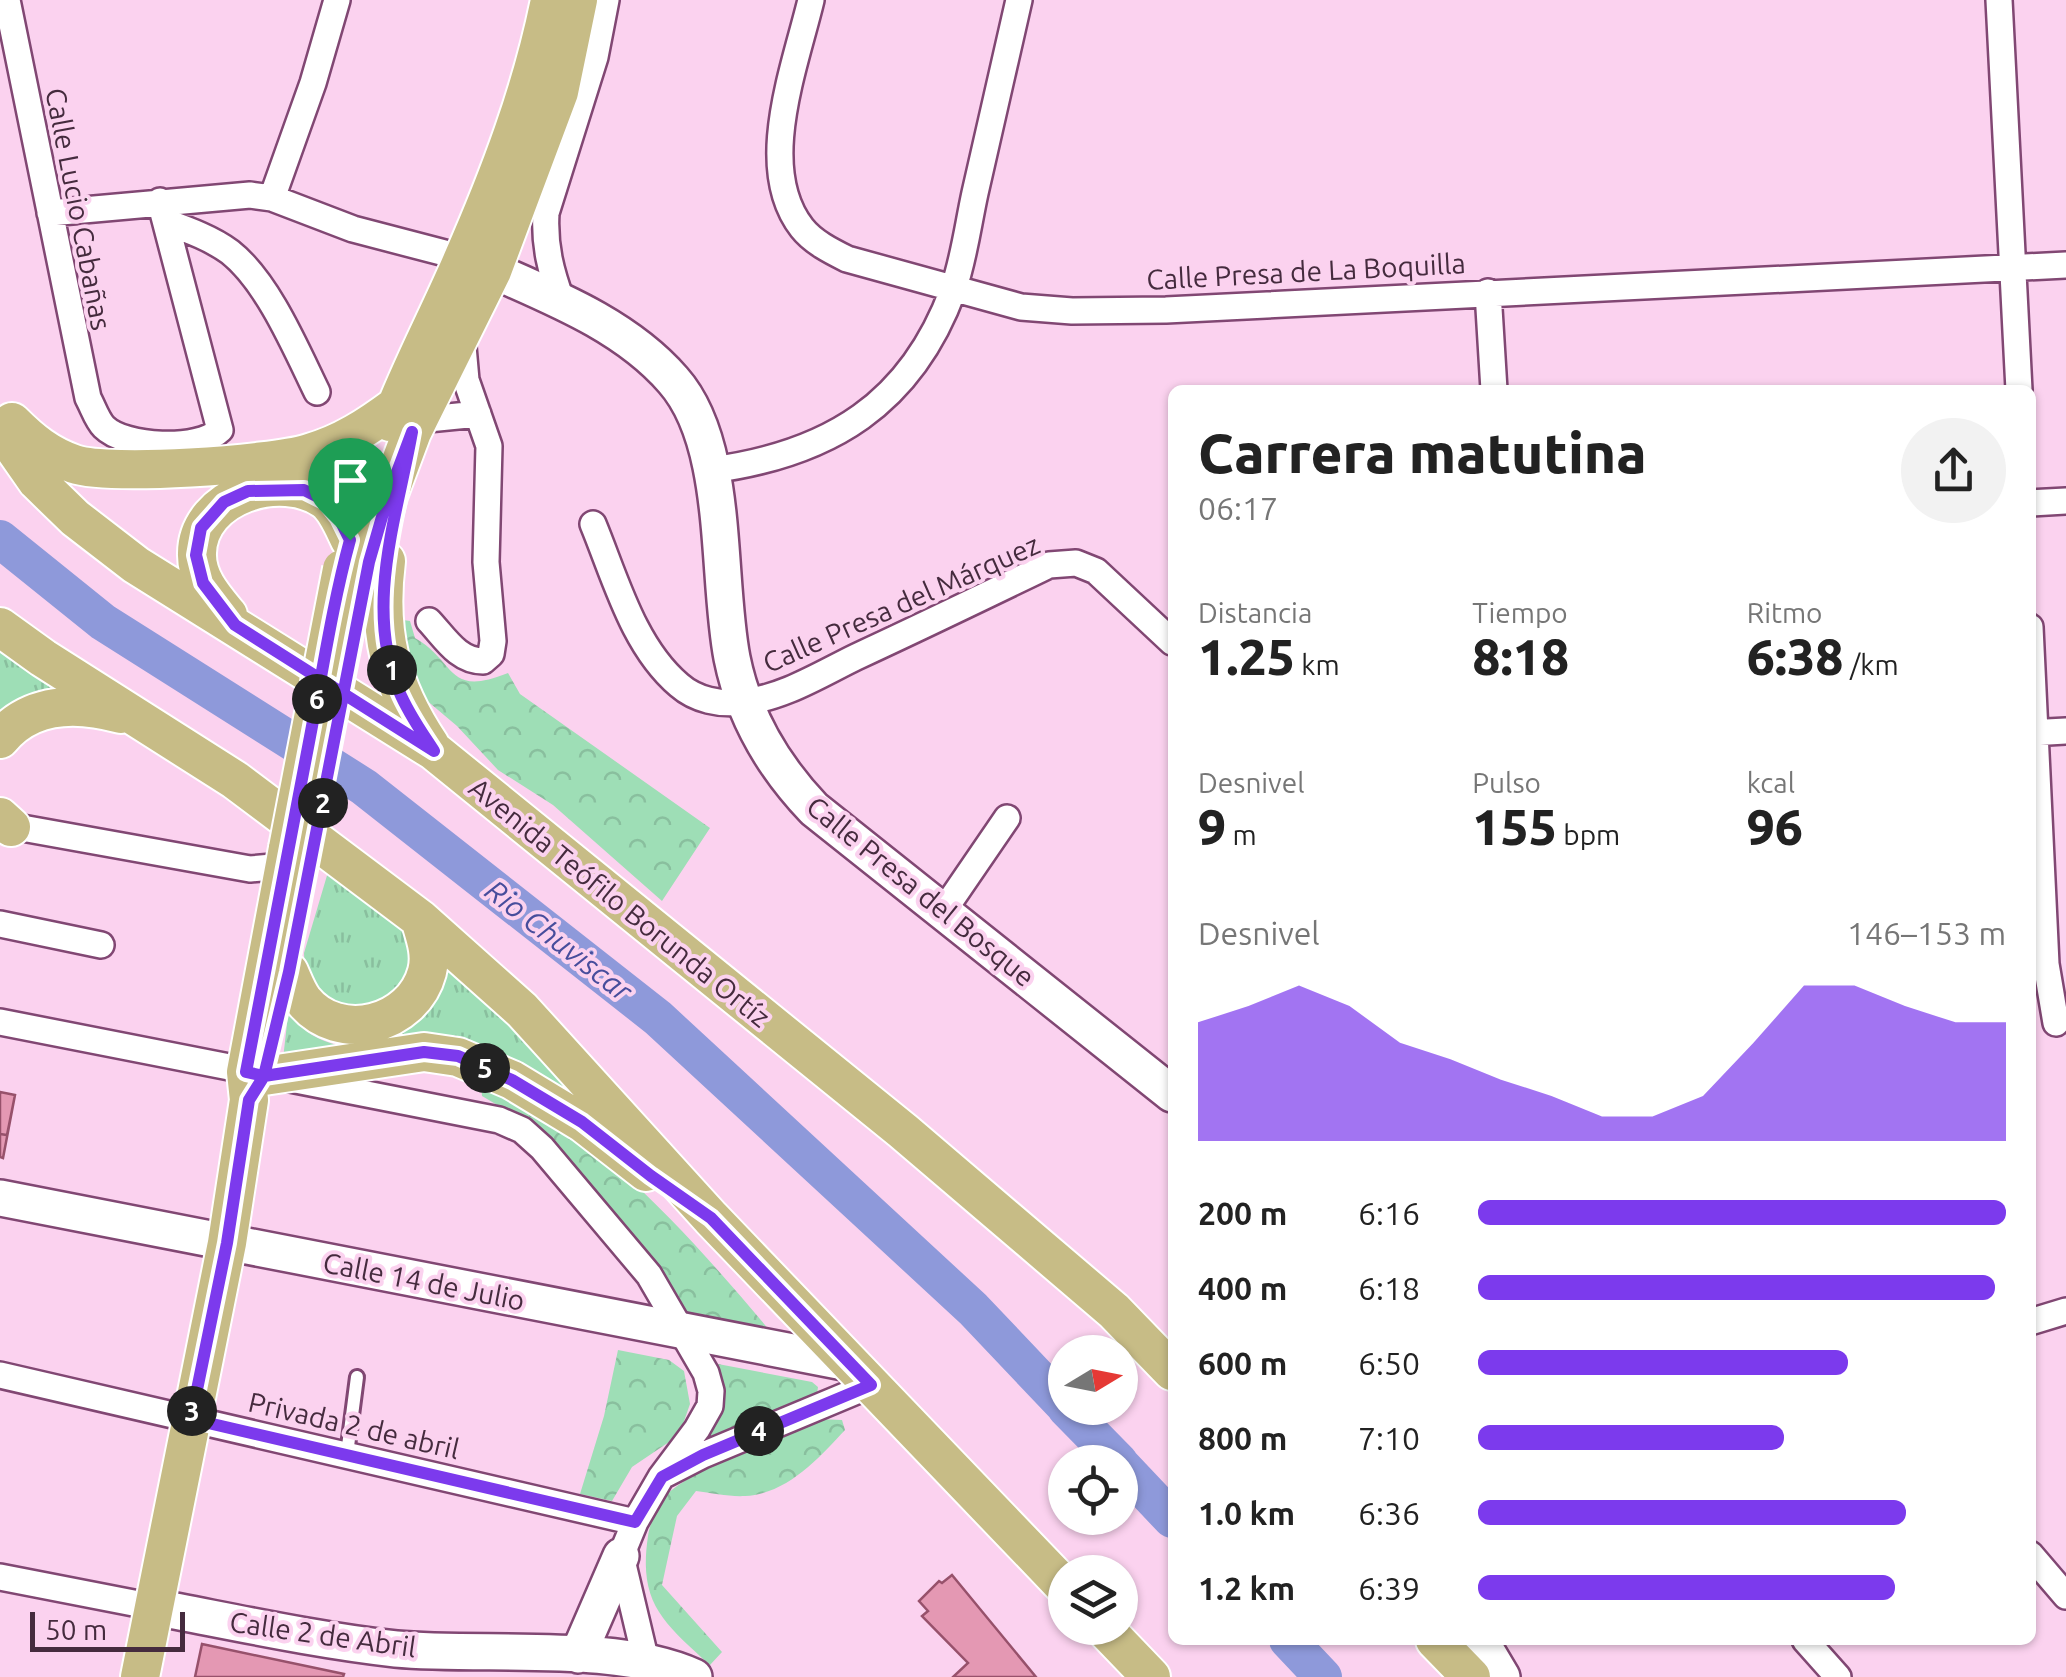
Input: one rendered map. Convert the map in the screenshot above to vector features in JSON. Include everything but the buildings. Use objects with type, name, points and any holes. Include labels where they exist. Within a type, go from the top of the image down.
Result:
[{"type":"main road","points":[[351,567],[388,496],[408,419],[461,330],[537,63],[550,0]]},
{"type":"main road","points":[[140,1677],[227,1243],[253,1083],[351,567],[408,419],[559,92],[578,0]]},
{"type":"main road","points":[[0,410],[42,451],[78,466],[119,469],[270,461],[310,453],[408,419]]},
{"type":"main road","points":[[408,419],[385,563],[382,607],[386,647],[397,688],[434,751]]},
{"type":"main road","name":"Avenida Teófilo Borunda Ortíz","points":[[0,428],[37,480],[76,518],[136,565],[434,751],[918,1144],[1114,1311],[1168,1367]]},
{"type":"main road","points":[[235,625],[203,583],[196,555],[201,528],[224,502],[248,491],[304,490],[326,501],[339,518],[351,567]]},
{"type":"main road","points":[[0,627],[234,780],[420,919],[522,1010],[711,1218],[1048,1569]]},
{"type":"main road","points":[[0,739],[11,726],[34,713],[66,706],[96,707],[142,720]]},
{"type":"main road","points":[[253,1083],[289,972],[295,856]]},
{"type":"main road","points":[[289,972],[304,1000],[324,1017],[353,1024],[379,1023],[399,1013],[418,994],[428,970],[428,947],[420,919]]},
{"type":"main road","points":[[253,1083],[424,1052],[458,1056],[512,1080],[582,1122],[711,1218]]},
{"type":"main road","points":[[1120,1645],[1151,1677]]},
{"type":"main road","points":[[1439,1645],[1470,1677]]},
{"type":"street","name":"Calle Lucio Cabañas","points":[[7,0],[88,398],[103,426],[123,440],[169,444],[214,436],[220,430],[220,419],[163,212]]},
{"type":"street","points":[[272,198],[337,0]]},
{"type":"street","points":[[562,302],[548,262],[546,214],[596,57],[606,0]]},
{"type":"street","name":"Calle Presa de La Boquilla","points":[[810,0],[779,138],[780,174],[788,204],[803,229],[822,246],[847,259],[1022,307],[1166,310],[2066,265]]},
{"type":"street","points":[[712,470],[758,464],[788,455],[847,427],[897,387],[922,356],[954,288],[1019,0]]},
{"type":"street","points":[[2000,0],[2018,385]]},
{"type":"street","name":"Calle Presa del Bosque","points":[[50,213],[163,212],[250,194],[272,198],[353,229],[478,264],[562,302],[615,331],[651,357],[676,383],[696,417],[712,470],[733,660],[745,702],[771,757],[803,798],[1168,1084]]},
{"type":"street","points":[[163,212],[231,253],[256,278],[317,392]]},
{"type":"street","points":[[1488,292],[1494,385]]},
{"type":"street","points":[[430,621],[470,661],[482,661],[491,654],[494,641],[486,526],[488,446],[466,380],[461,330]]},
{"type":"street","points":[[408,419],[478,414]]},
{"type":"street","points":[[2036,503],[2066,501]]},
{"type":"street","points":[[593,524],[628,610],[652,654],[679,685],[701,698],[720,703],[745,702]]},
{"type":"street","name":"Calle Presa del Márquez","points":[[745,702],[792,688],[1050,566],[1076,563],[1096,572],[1168,638]]},
{"type":"street","points":[[2036,733],[2066,731]]},
{"type":"street","points":[[2036,783],[2047,965],[2061,1021],[2036,1029]]},
{"type":"street","points":[[944,910],[1006,818]]},
{"type":"street","points":[[4,823],[250,869],[295,856]]},
{"type":"street","points":[[0,924],[101,945]]},
{"type":"street","points":[[0,1022],[253,1083],[499,1120],[522,1130],[542,1148],[649,1275],[706,1373],[710,1406],[635,1522],[578,1655]]},
{"type":"street","name":"Calle 14 de Julio","points":[[0,1198],[680,1332],[860,1374]]},
{"type":"street","points":[[2036,1320],[2066,1312]]},
{"type":"street","points":[[662,1477],[860,1374]]},
{"type":"street","name":"Privada 2 de abril","points":[[0,1376],[635,1522]]},
{"type":"street","points":[[621,1556],[649,1670]]},
{"type":"street","points":[[2036,1561],[2066,1596]]},
{"type":"street","name":"Calle 2 de Abril","points":[[0,1577],[398,1649],[578,1655],[694,1677]]},
{"type":"street","points":[[1483,1645],[1502,1677]]},
{"type":"street","points":[[1809,1645],[1838,1677]]},
{"type":"lane","name":"Privada 2 de abril","points":[[347,1454],[357,1377]]},
{"type":"green space","points":[[396,619],[410,621],[415,638],[462,679],[488,680],[508,673],[520,694],[710,828],[662,901],[553,805],[498,770],[425,699]]},
{"type":"green space","points":[[0,644],[80,699],[0,716]]},
{"type":"green space","points":[[331,862],[392,910],[416,950],[405,989],[369,1013],[334,1007],[305,974],[304,953]]},
{"type":"green space","points":[[454,967],[600,1118],[514,1069],[283,1059],[288,1015],[312,1035],[334,1044],[375,1044],[411,1025],[437,991],[446,971]]},
{"type":"green space","points":[[481,1086],[569,1134],[618,1169],[682,1231],[780,1343],[690,1324],[511,1113],[482,1096]]},
{"type":"green space","points":[[618,1350],[669,1360],[684,1371],[690,1404],[683,1424],[669,1442],[632,1467],[612,1501],[580,1494],[604,1416]]},
{"type":"green space","points":[[718,1364],[812,1382],[818,1387],[817,1394],[701,1442],[719,1420],[722,1400],[710,1366]]},
{"type":"green space","points":[[817,1419],[842,1420],[845,1430],[788,1482],[745,1496],[696,1491],[677,1516],[662,1585],[722,1652],[710,1665],[667,1623],[651,1595],[646,1559],[654,1514],[666,1495],[696,1474]]},
{"type":"waterway","name":"Rio Chuviscar","points":[[0,539],[103,622],[364,787],[658,1018],[973,1309],[1048,1388]]},
{"type":"waterway","name":"Rio Chuviscar","points":[[1083,1425],[1102,1445]]},
{"type":"waterway","name":"Rio Chuviscar","points":[[1138,1483],[1168,1515]]},
{"type":"waterway","name":"Rio Chuviscar","points":[[1293,1645],[1323,1677]]},
{"type":"route","points":[[350,540],[326,501],[304,490],[277,488],[248,491],[224,502],[201,528],[196,555],[203,583],[235,625],[334,688],[434,751],[397,688],[386,647],[382,607],[385,563],[412,432],[369,562],[363,593],[338,724],[313,855],[289,972],[264,1076],[249,1100],[227,1243],[191,1419],[635,1522],[662,1477],[703,1455],[871,1385],[711,1218],[582,1122],[512,1080],[458,1056],[424,1052],[264,1076],[246,1072],[315,708],[342,570],[350,540]]}]
